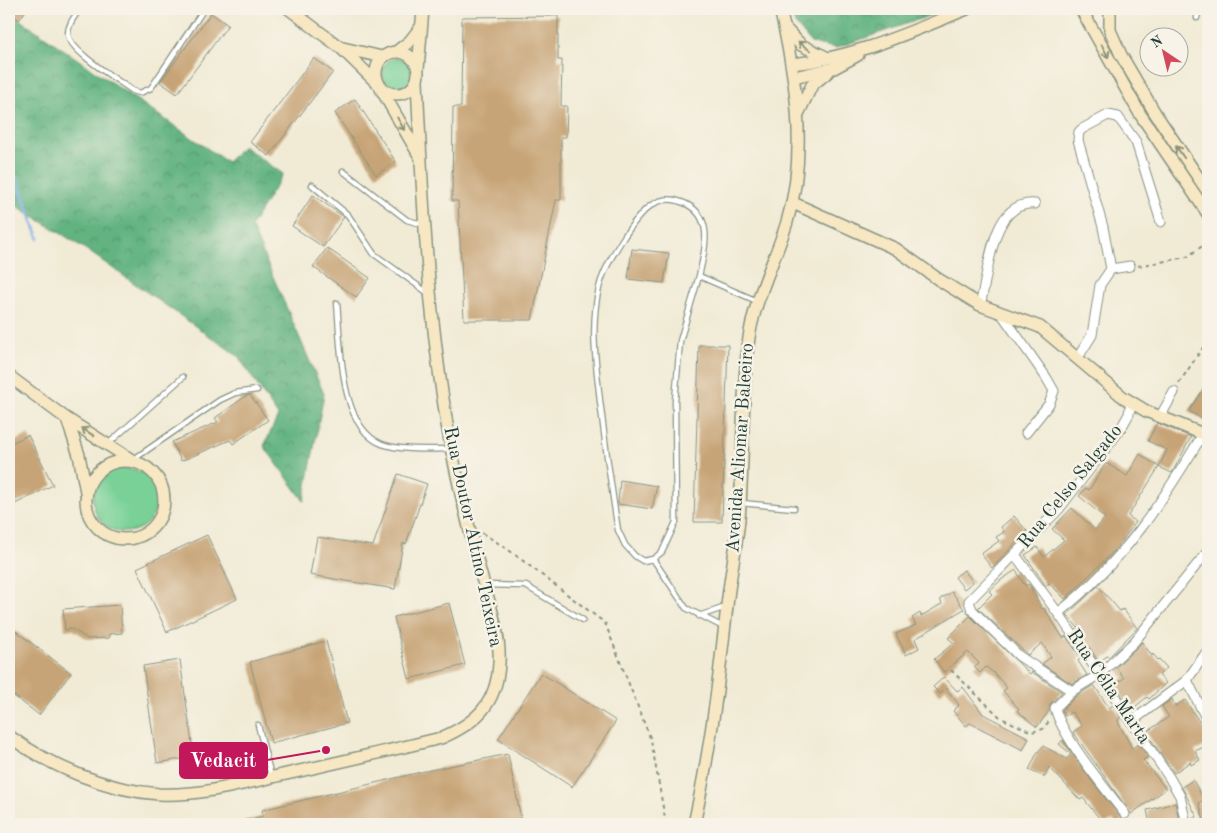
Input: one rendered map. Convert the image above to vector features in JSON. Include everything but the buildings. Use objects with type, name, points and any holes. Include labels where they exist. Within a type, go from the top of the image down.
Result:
[{"type":"street","name":"Rua Doutor Altino Teixeira","points":[[289,9],[341,48],[379,86],[421,159]]},
{"type":"street","points":[[382,57],[376,70],[379,86],[393,95],[407,92],[417,81],[423,9]]},
{"type":"street","name":"Avenida Aliomar Baleeiro","points":[[694,824],[725,628],[726,607],[740,503],[747,354],[757,301],[781,241],[793,203],[798,166],[798,115],[794,77],[780,9]]},
{"type":"street","points":[[794,77],[967,9]]},
{"type":"street","points":[[1081,9],[1140,114],[1208,214]]},
{"type":"street","points":[[1110,9],[1110,30],[1121,55],[1155,113],[1208,192]]},
{"type":"street","points":[[341,48],[382,57],[396,52],[410,41],[421,27]]},
{"type":"street","points":[[784,27],[801,45],[831,63]]},
{"type":"street","points":[[396,52],[407,54],[418,69]]},
{"type":"street","points":[[792,64],[831,63]]},
{"type":"street","points":[[798,115],[812,85],[831,63]]},
{"type":"street","name":"Rua Doutor Altino Teixeira","points":[[9,736],[45,760],[68,771],[140,791],[158,794],[202,792],[441,738],[460,730],[477,718],[490,702],[496,684],[499,663],[497,638],[470,530],[444,405],[431,295],[417,81]]},
{"type":"street","points":[[1077,359],[1092,335],[1100,285],[1111,269],[1103,227],[1078,140],[1079,132],[1082,129],[1108,115],[1118,117],[1136,142],[1161,222]]},
{"type":"street","points":[[793,203],[889,245],[980,305],[1040,327],[1123,398],[1160,417],[1205,435],[1134,539],[1084,592],[1058,613]]},
{"type":"street","points":[[980,305],[997,229],[1013,208],[1025,203],[1035,204]]},
{"type":"street","points":[[1111,269],[1130,266]]},
{"type":"street","points":[[1001,313],[1054,391],[1049,404],[1026,433]]},
{"type":"street","points":[[9,376],[67,419],[150,470],[159,480],[164,493],[164,506],[160,519],[151,529],[140,536],[127,539],[114,538],[102,532],[93,522],[87,510],[79,455],[67,419]]},
{"type":"street","points":[[1160,417],[1174,392]]},
{"type":"street","name":"Rua Celso Salgado","points":[[1072,691],[1019,656],[975,613],[970,604],[971,598],[1016,556],[1059,509],[1120,430],[1129,414],[1131,401]]},
{"type":"street","points":[[86,496],[90,484],[105,467],[126,461],[136,462]]},
{"type":"street","points":[[1124,814],[1074,744],[1058,717],[1055,708],[1072,691],[1100,674],[1134,642],[1208,551]]},
{"type":"street","name":"Rua Célia Marta","points":[[1016,556],[1100,674],[1180,796],[1186,824]]},
{"type":"street","points":[[1131,722],[1187,680],[1208,650]]},
{"type":"street","points":[[1187,680],[1208,722]]},
{"type":"lane","points":[[80,9],[69,25],[68,34],[74,47],[133,90],[140,93],[151,88],[204,9]]},
{"type":"lane","points":[[1197,18],[1199,9]]},
{"type":"lane","points":[[343,172],[407,220],[426,225]]},
{"type":"lane","points":[[312,185],[348,216],[374,254],[431,295]]},
{"type":"lane","points":[[668,199],[678,200],[692,206],[702,216],[706,227],[706,249],[699,276],[680,341],[675,401],[676,522],[662,552],[653,559],[643,561],[634,556],[625,545],[618,530],[595,357],[593,316],[600,285],[616,251],[629,228],[643,212],[655,203],[668,199]]},
{"type":"lane","points":[[699,276],[757,301]]},
{"type":"lane","points":[[337,303],[346,395],[360,426],[369,436],[391,446],[452,449]]},
{"type":"lane","points":[[107,445],[183,377]]},
{"type":"lane","points":[[136,462],[220,400],[235,393],[257,390]]},
{"type":"lane","points":[[740,503],[794,508]]},
{"type":"lane","points":[[653,559],[686,608],[725,628]]},
{"type":"lane","points":[[484,586],[526,586],[583,620]]},
{"type":"lane","points":[[699,616],[726,607]]},
{"type":"lane","points":[[258,725],[271,777]]},
{"type":"path","points":[[1130,266],[1170,262],[1187,257],[1208,242]]},
{"type":"path","points":[[1174,392],[1208,340]]},
{"type":"path","points":[[470,530],[482,533],[506,548],[605,623],[651,740],[666,824]]},
{"type":"path","points":[[951,670],[1001,718],[1032,732],[1038,732],[1048,724],[1055,708]]},
{"type":"green space","points":[[789,9],[949,9],[836,48],[811,43],[795,24]]},
{"type":"green space","points":[[9,12],[227,162],[243,146],[283,174],[251,226],[324,394],[304,501],[264,446],[278,416],[238,356],[81,246],[9,201]]},
{"type":"green space","points":[[397,58],[408,62],[412,73],[408,84],[397,88],[386,84],[382,73],[386,62]]},
{"type":"green space","points":[[119,468],[131,468],[148,477],[155,488],[157,500],[155,512],[148,523],[131,532],[119,532],[107,527],[98,518],[93,506],[93,494],[98,482],[107,473]]},
{"type":"waterway","points":[[9,158],[39,239]]},
{"type":"place","name":"Vedacit","points":[[326,750]]}]
